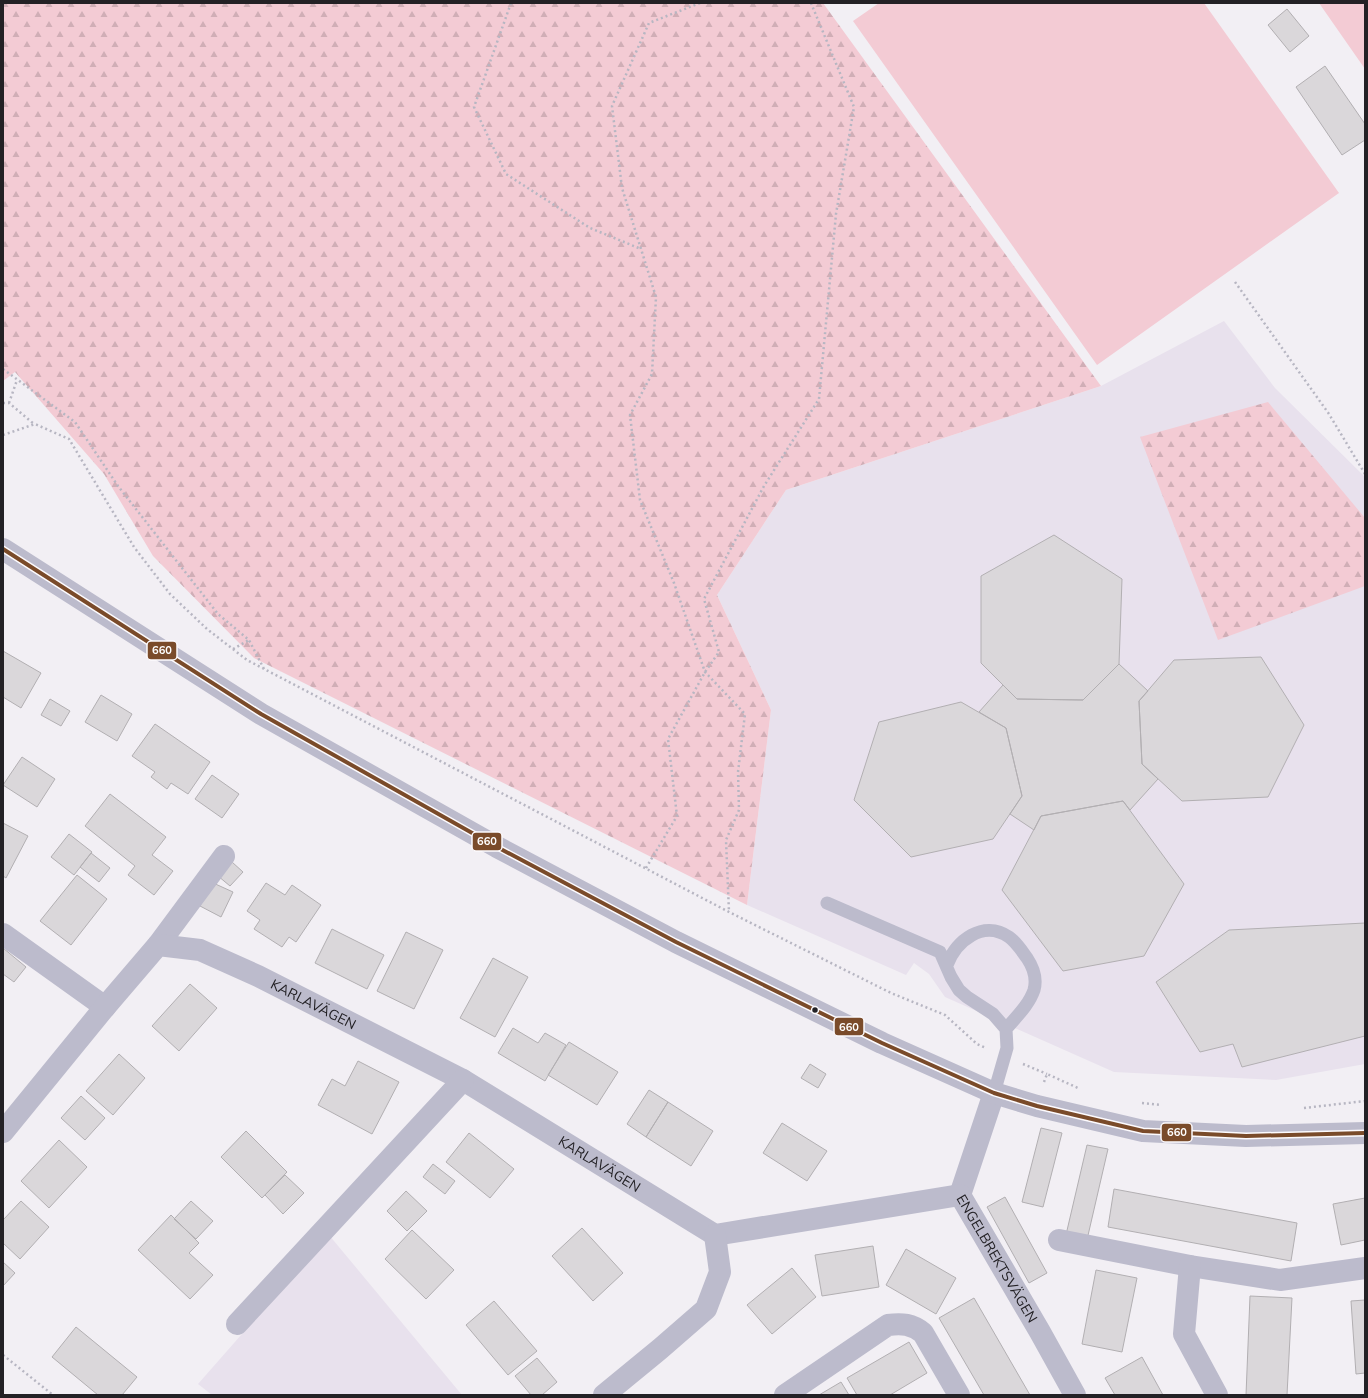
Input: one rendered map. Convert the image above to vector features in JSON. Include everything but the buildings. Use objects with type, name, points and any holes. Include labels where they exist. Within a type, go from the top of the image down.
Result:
[{"type":"street","points":[[3,549],[261,714],[497,847],[676,942],[882,1043],[994,1093],[1038,1106],[1143,1131],[1246,1136],[1365,1133]]},
{"type":"street","points":[[3,1132],[105,1007],[158,945],[224,856]]},
{"type":"street","points":[[3,934],[105,1007]]},
{"type":"street","name":"KARLAVÄGEN","points":[[158,945],[200,950],[258,976],[463,1080],[715,1235]]},
{"type":"street","points":[[237,1324],[463,1080]]},
{"type":"street","name":"ENGELBREKTSVÄGEN","points":[[994,1093],[960,1195],[1075,1395]]},
{"type":"street","points":[[604,1395],[706,1309],[720,1272],[715,1235],[960,1195]]},
{"type":"street","points":[[1059,1240],[1190,1266],[1280,1280],[1365,1268]]},
{"type":"street","points":[[1190,1266],[1184,1334],[1217,1395]]},
{"type":"street","points":[[785,1395],[888,1325],[896,1324],[906,1324],[916,1327],[923,1333],[959,1395]]},
{"type":"lane","points":[[827,903],[940,952],[951,977],[959,990],[993,1014],[1006,1029],[1007,1048],[994,1093]]},
{"type":"lane","points":[[947,965],[950,957],[959,945],[978,932],[994,931],[1009,937],[1029,962],[1035,980],[1034,989],[1025,1006],[1006,1029]]},
{"type":"path","points":[[511,3],[474,106],[506,174],[590,228],[641,249]]},
{"type":"path","points":[[700,3],[649,23],[612,106],[622,188],[656,297],[652,374],[630,415],[640,500],[674,584],[705,672],[745,714],[738,772],[739,810],[726,840],[729,912]]},
{"type":"path","points":[[646,868],[677,816],[668,739],[705,672],[719,652],[704,600],[764,486],[819,399],[836,214],[854,107],[811,3]]},
{"type":"path","points":[[1235,282],[1329,414],[1365,474]]},
{"type":"path","points":[[3,369],[75,422],[118,486],[218,614],[249,640],[264,670]]},
{"type":"path","points":[[9,403],[17,380]]},
{"type":"path","points":[[3,403],[9,403],[35,424],[68,439],[134,547],[170,594],[207,629],[247,660],[729,912],[891,993],[945,1014],[977,1044],[1083,1090]]},
{"type":"path","points":[[3,435],[35,424]]},
{"type":"path","points":[[232,649],[249,640]]},
{"type":"path","points":[[1038,1106],[1047,1074]]},
{"type":"path","points":[[1301,1108],[1365,1101]]},
{"type":"path","points":[[1135,1103],[1166,1105]]},
{"type":"path","points":[[3,1355],[53,1395]]},
{"type":"shaded area","points":[[1224,321],[1275,388],[1365,477],[1365,1064],[1276,1080],[1114,1072],[945,997],[929,974],[914,963],[906,975],[747,905],[771,710],[717,595],[786,490],[1101,386]]},
{"type":"shaded area","points":[[329,1235],[462,1395],[212,1395],[198,1384]]},
{"type":"green space","points":[[3,3],[823,3],[1101,386],[786,490],[717,595],[771,710],[747,905],[254,658],[153,556],[104,474],[15,372],[3,381]]},
{"type":"green space","points":[[879,3],[1204,3],[1339,193],[1097,365],[853,21]]},
{"type":"green space","points":[[1319,3],[1365,3],[1365,69]]},
{"type":"green space","points":[[1268,402],[1365,518],[1365,586],[1218,640],[1140,437]]},
{"type":"transit line","name":"660","points":[[3,549],[261,714],[497,847],[676,942],[882,1043],[994,1093],[1037,1106],[1143,1131],[1246,1136],[1365,1133]]}]
